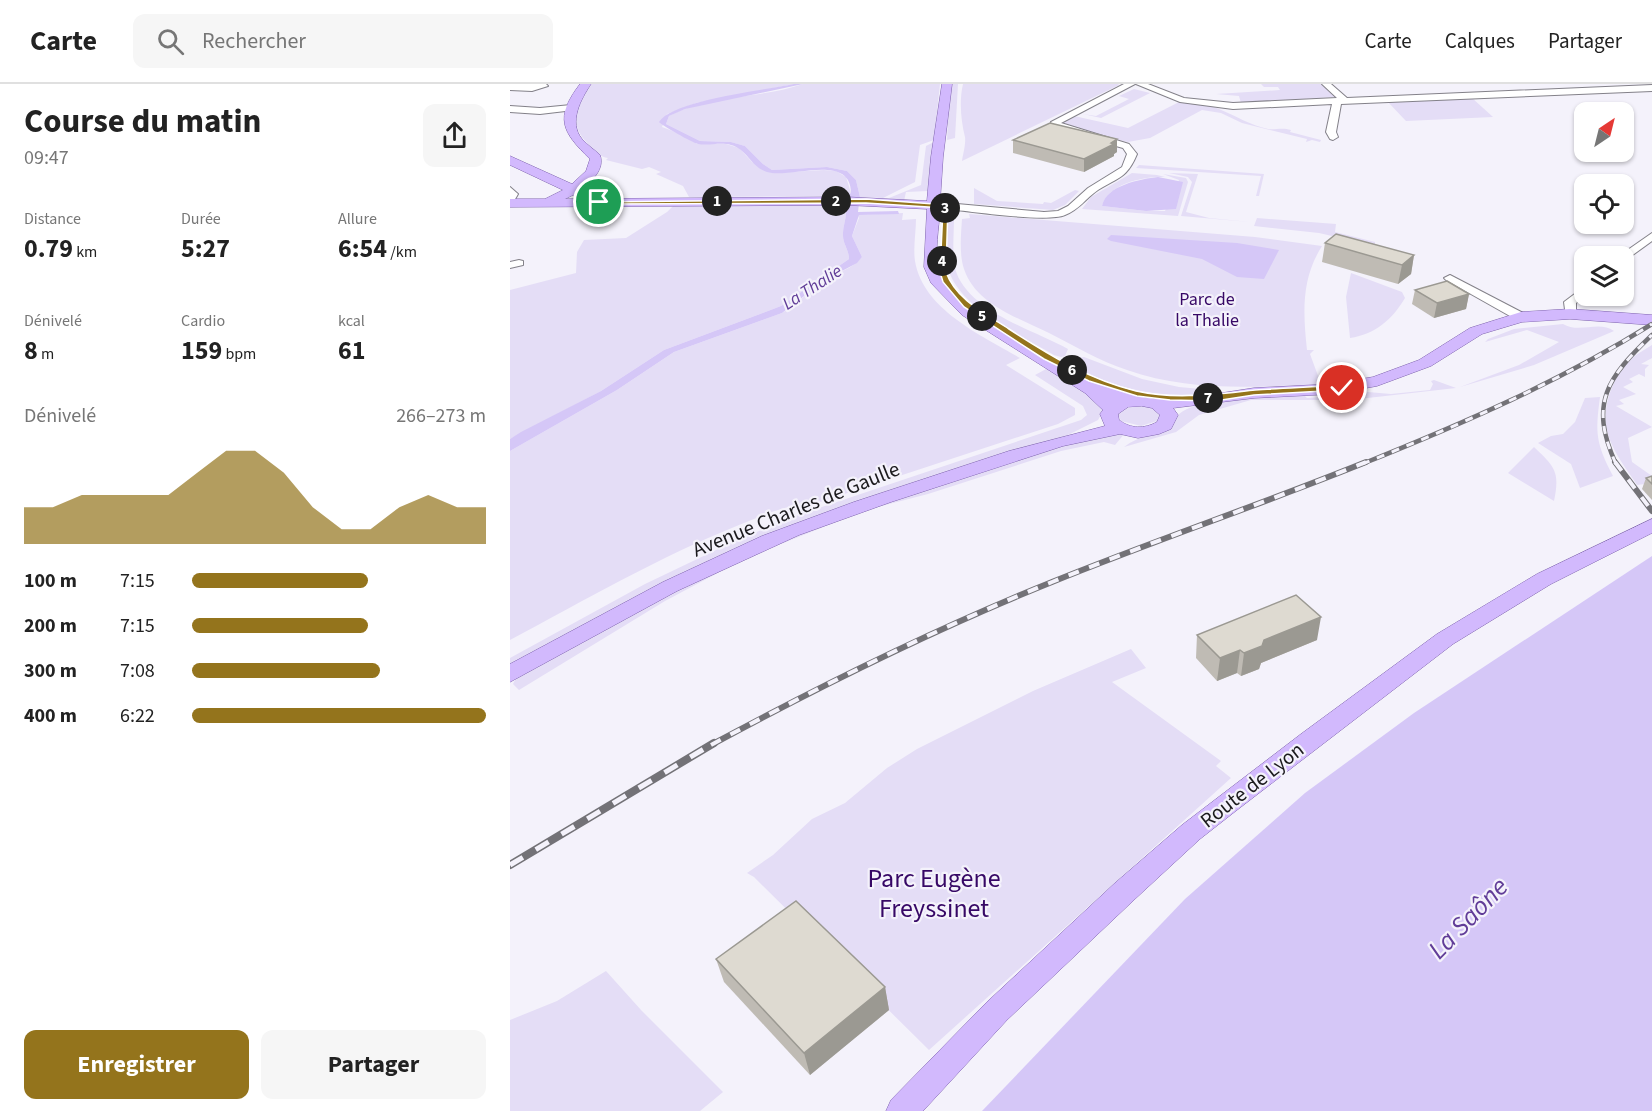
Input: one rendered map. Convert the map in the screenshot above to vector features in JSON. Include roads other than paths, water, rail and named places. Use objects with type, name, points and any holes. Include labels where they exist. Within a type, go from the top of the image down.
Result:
[{"type":"main road","points":[[513,202],[564,196],[582,184],[596,163],[596,158],[574,135],[571,108],[586,84]]},
{"type":"main road","points":[[947,84],[943,97],[941,147],[949,174],[940,206],[932,267],[936,279],[953,300],[985,324],[1091,389],[1114,419],[1135,432],[1153,431],[1166,425],[1163,410]]},
{"type":"main road","points":[[511,160],[580,194],[611,201]]},
{"type":"main road","points":[[573,190],[644,201]]},
{"type":"main road","points":[[513,202],[811,201],[884,202],[940,206]]},
{"type":"main road","points":[[940,206],[942,260],[946,280],[966,305],[1092,384],[1163,410],[1215,398],[1254,393],[1333,389],[1377,381],[1425,363],[1476,331],[1521,317],[1570,314],[1652,320]]},
{"type":"main road","points":[[1047,357],[1092,380],[1121,390],[1170,398],[1215,398]]},
{"type":"main road","points":[[1114,419],[1121,404],[1134,401]]},
{"type":"main road","name":"Avenue Charles de Gaulle","points":[[510,674],[692,576],[769,541],[840,512],[1080,435],[1114,419]]},
{"type":"main road","name":"Route de Lyon","points":[[902,1111],[997,1011],[1134,883],[1228,803],[1445,639],[1544,579],[1652,525]]},
{"type":"street","points":[[940,206],[1044,214],[1060,214],[1072,208],[1092,190],[1122,172],[1131,161],[1131,150],[1126,146],[1062,128],[1056,123],[1059,118],[1131,84]]},
{"type":"street","points":[[1114,92],[1142,84],[1174,98],[1215,105],[1564,93],[1595,87],[1652,88]]},
{"type":"street","points":[[1326,84],[1341,101]]},
{"type":"street","points":[[1547,84],[1564,93]]},
{"type":"street","points":[[511,86],[532,88],[544,86]]},
{"type":"street","points":[[1333,137],[1331,132],[1341,101]]},
{"type":"street","points":[[510,109],[540,111],[571,108]]},
{"type":"street","points":[[510,190],[513,194],[513,202]]},
{"type":"street","points":[[1634,250],[1652,236]]},
{"type":"street","points":[[1464,269],[1450,278],[1521,317]]},
{"type":"street","points":[[1570,314],[1570,302],[1574,299]]},
{"type":"water","points":[[803,84],[685,109],[669,116],[666,124],[700,141],[731,142],[745,146],[772,170],[827,167],[847,171],[856,180],[860,197],[844,197],[851,193],[848,181],[841,173],[830,170],[767,172],[736,147],[727,144],[698,144],[659,122],[668,114],[700,102]]},
{"type":"water","points":[[1158,177],[1183,182],[1176,209],[1146,211],[1102,206],[1110,193],[1117,188]]},
{"type":"water","name":"La Thalie","points":[[843,203],[859,203],[858,212],[898,211],[899,214],[859,215],[852,236],[862,257],[857,263],[825,280],[782,313],[674,352],[617,390],[510,451],[510,439],[601,391],[664,350],[781,306],[849,259],[843,239],[846,211]]},
{"type":"water","points":[[1111,235],[1237,243],[1279,250],[1264,279],[1237,277],[1202,259],[1111,241],[1107,239]]},
{"type":"water","name":"La Saône","points":[[1652,556],[1652,1111],[982,1111],[1185,899],[1305,793],[1414,713]]},
{"type":"railway","points":[[1362,464],[1547,383],[1652,324]]},
{"type":"railway","points":[[1615,463],[1604,424],[1603,407],[1607,392],[1624,364],[1652,335]]},
{"type":"railway","points":[[711,745],[879,659],[1008,600],[1366,462]]},
{"type":"railway","points":[[1615,463],[1652,511]]},
{"type":"railway","points":[[510,865],[714,743]]},
{"type":"park label","name":"Parc de la Thalie","points":[[1207,309]]},
{"type":"park label","name":"Parc Eugène Freyssinet","points":[[934,893]]}]
